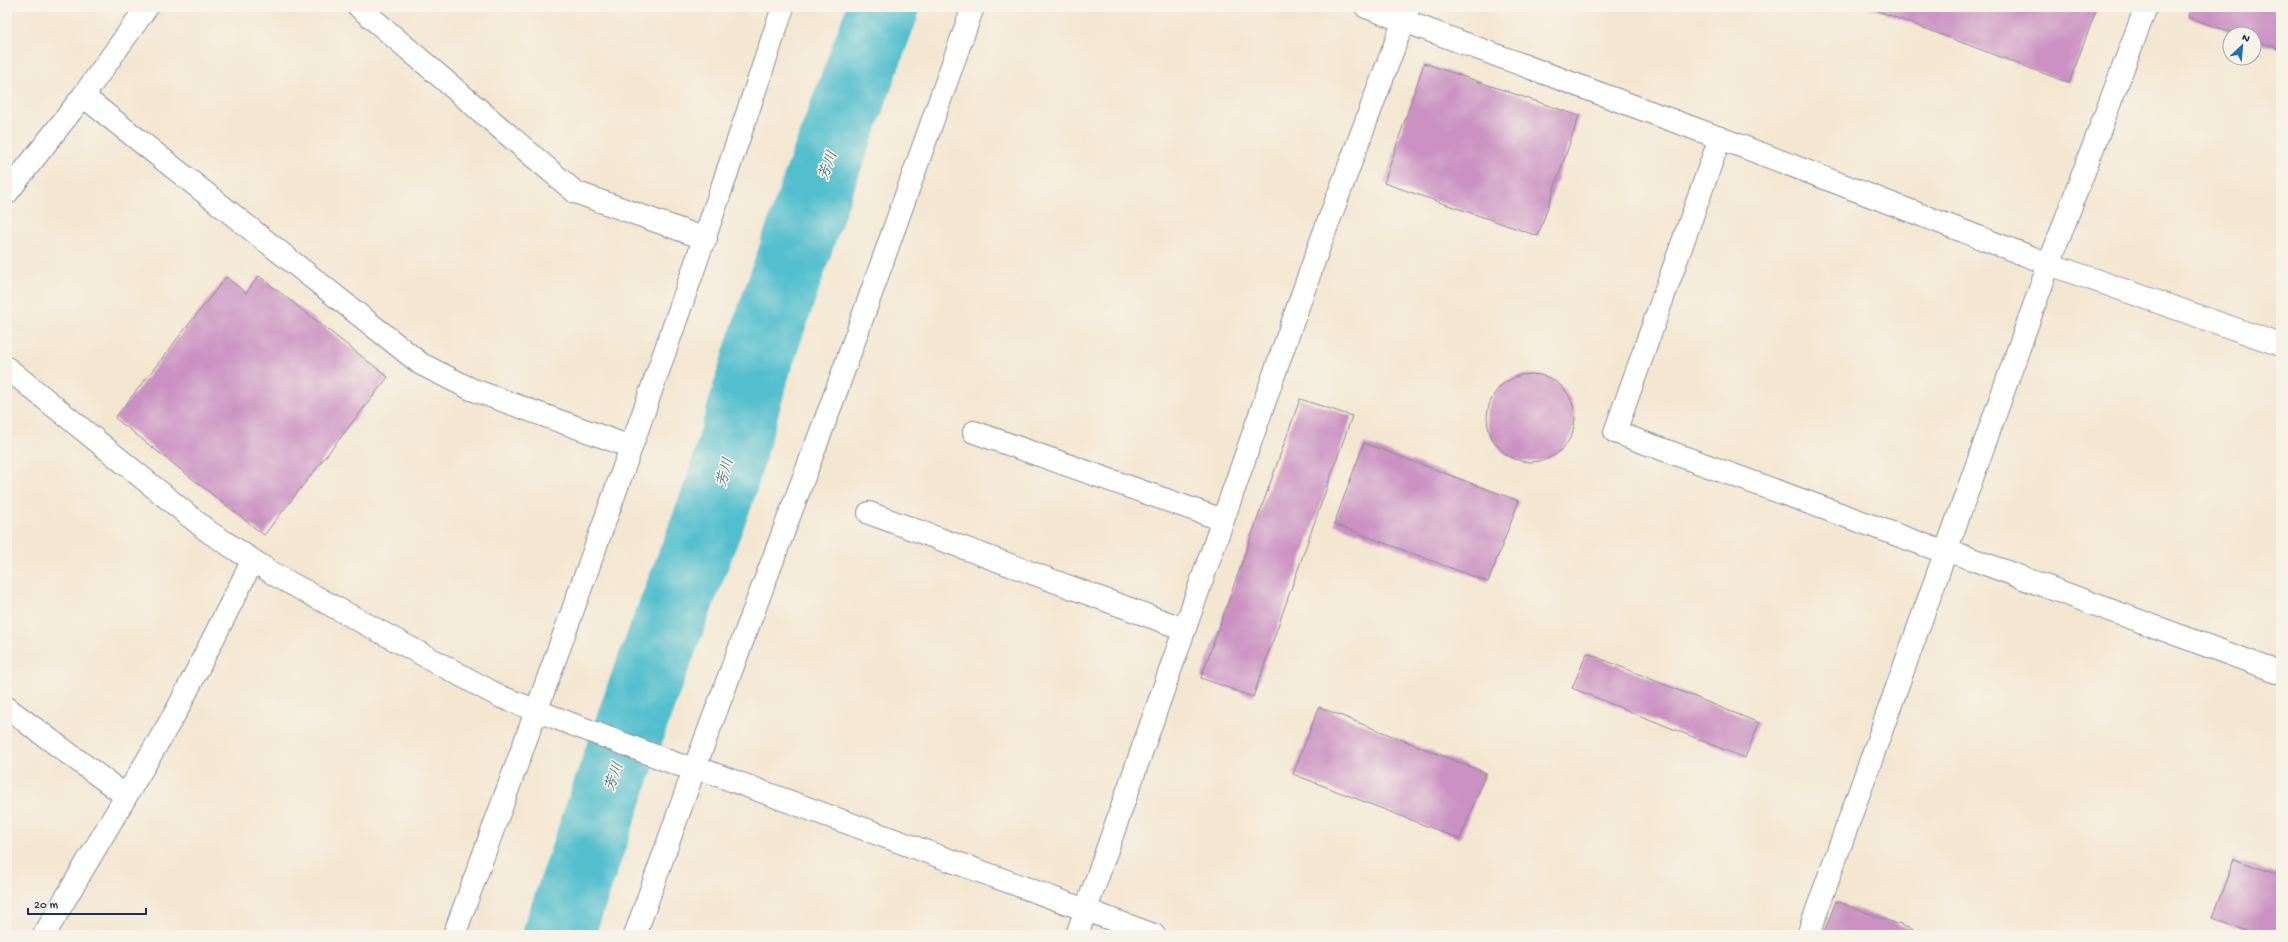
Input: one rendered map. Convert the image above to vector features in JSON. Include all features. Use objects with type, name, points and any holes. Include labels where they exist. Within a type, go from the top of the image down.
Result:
[{"type":"street","points":[[7,193],[83,96],[147,7]]},
{"type":"street","points":[[359,7],[575,192],[706,239]]},
{"type":"street","points":[[454,935],[537,710],[706,239],[783,7]]},
{"type":"street","points":[[635,935],[687,766],[838,389],[973,7]]},
{"type":"street","points":[[1366,7],[1407,14],[1720,138],[2049,264],[2281,345]]},
{"type":"street","points":[[1808,935],[1944,552],[2049,264],[2146,7]]},
{"type":"street","points":[[1077,935],[1320,244],[1407,14]]},
{"type":"street","points":[[83,96],[421,364],[471,389],[631,446]]},
{"type":"street","points":[[1720,138],[1614,432],[1944,552],[1958,554],[2281,673]]},
{"type":"street","points":[[7,368],[209,532],[252,562],[501,697],[537,710],[558,720],[1154,935]]},
{"type":"street","points":[[974,432],[1223,520]]},
{"type":"street","points":[[869,513],[1184,629]]},
{"type":"street","points":[[44,935],[177,710],[252,562]]},
{"type":"street","points":[[7,708],[126,796]]},
{"type":"building","points":[[1868,7],[2093,7],[2097,8],[2069,83]]},
{"type":"building","points":[[2191,7],[2281,7],[2281,50],[2262,43],[2262,26],[2222,26],[2222,29],[2188,17]]},
{"type":"building","points":[[1424,63],[1579,116],[1538,236],[1384,183]]},
{"type":"building","points":[[259,276],[388,377],[264,535],[115,418],[226,277],[246,293]]},
{"type":"building","points":[[1531,374],[1548,378],[1562,387],[1571,401],[1575,418],[1571,435],[1562,449],[1548,458],[1531,462],[1514,458],[1500,449],[1491,435],[1487,418],[1491,401],[1500,387],[1514,378]]},
{"type":"building","points":[[1300,399],[1352,416],[1253,697],[1201,678]]},
{"type":"building","points":[[1364,443],[1519,501],[1488,582],[1334,524]]},
{"type":"building","points":[[1587,653],[1759,723],[1745,758],[1572,688]]},
{"type":"building","points":[[1319,707],[1486,773],[1460,839],[1293,774]]},
{"type":"building","points":[[2234,859],[2281,876],[2281,935],[2257,935],[2212,918]]},
{"type":"building","points":[[1836,901],[1927,935],[1823,935]]},
{"type":"waterway","name":"芳川","points":[[558,935],[642,693],[719,493],[757,361],[817,187],[884,7]]}]
